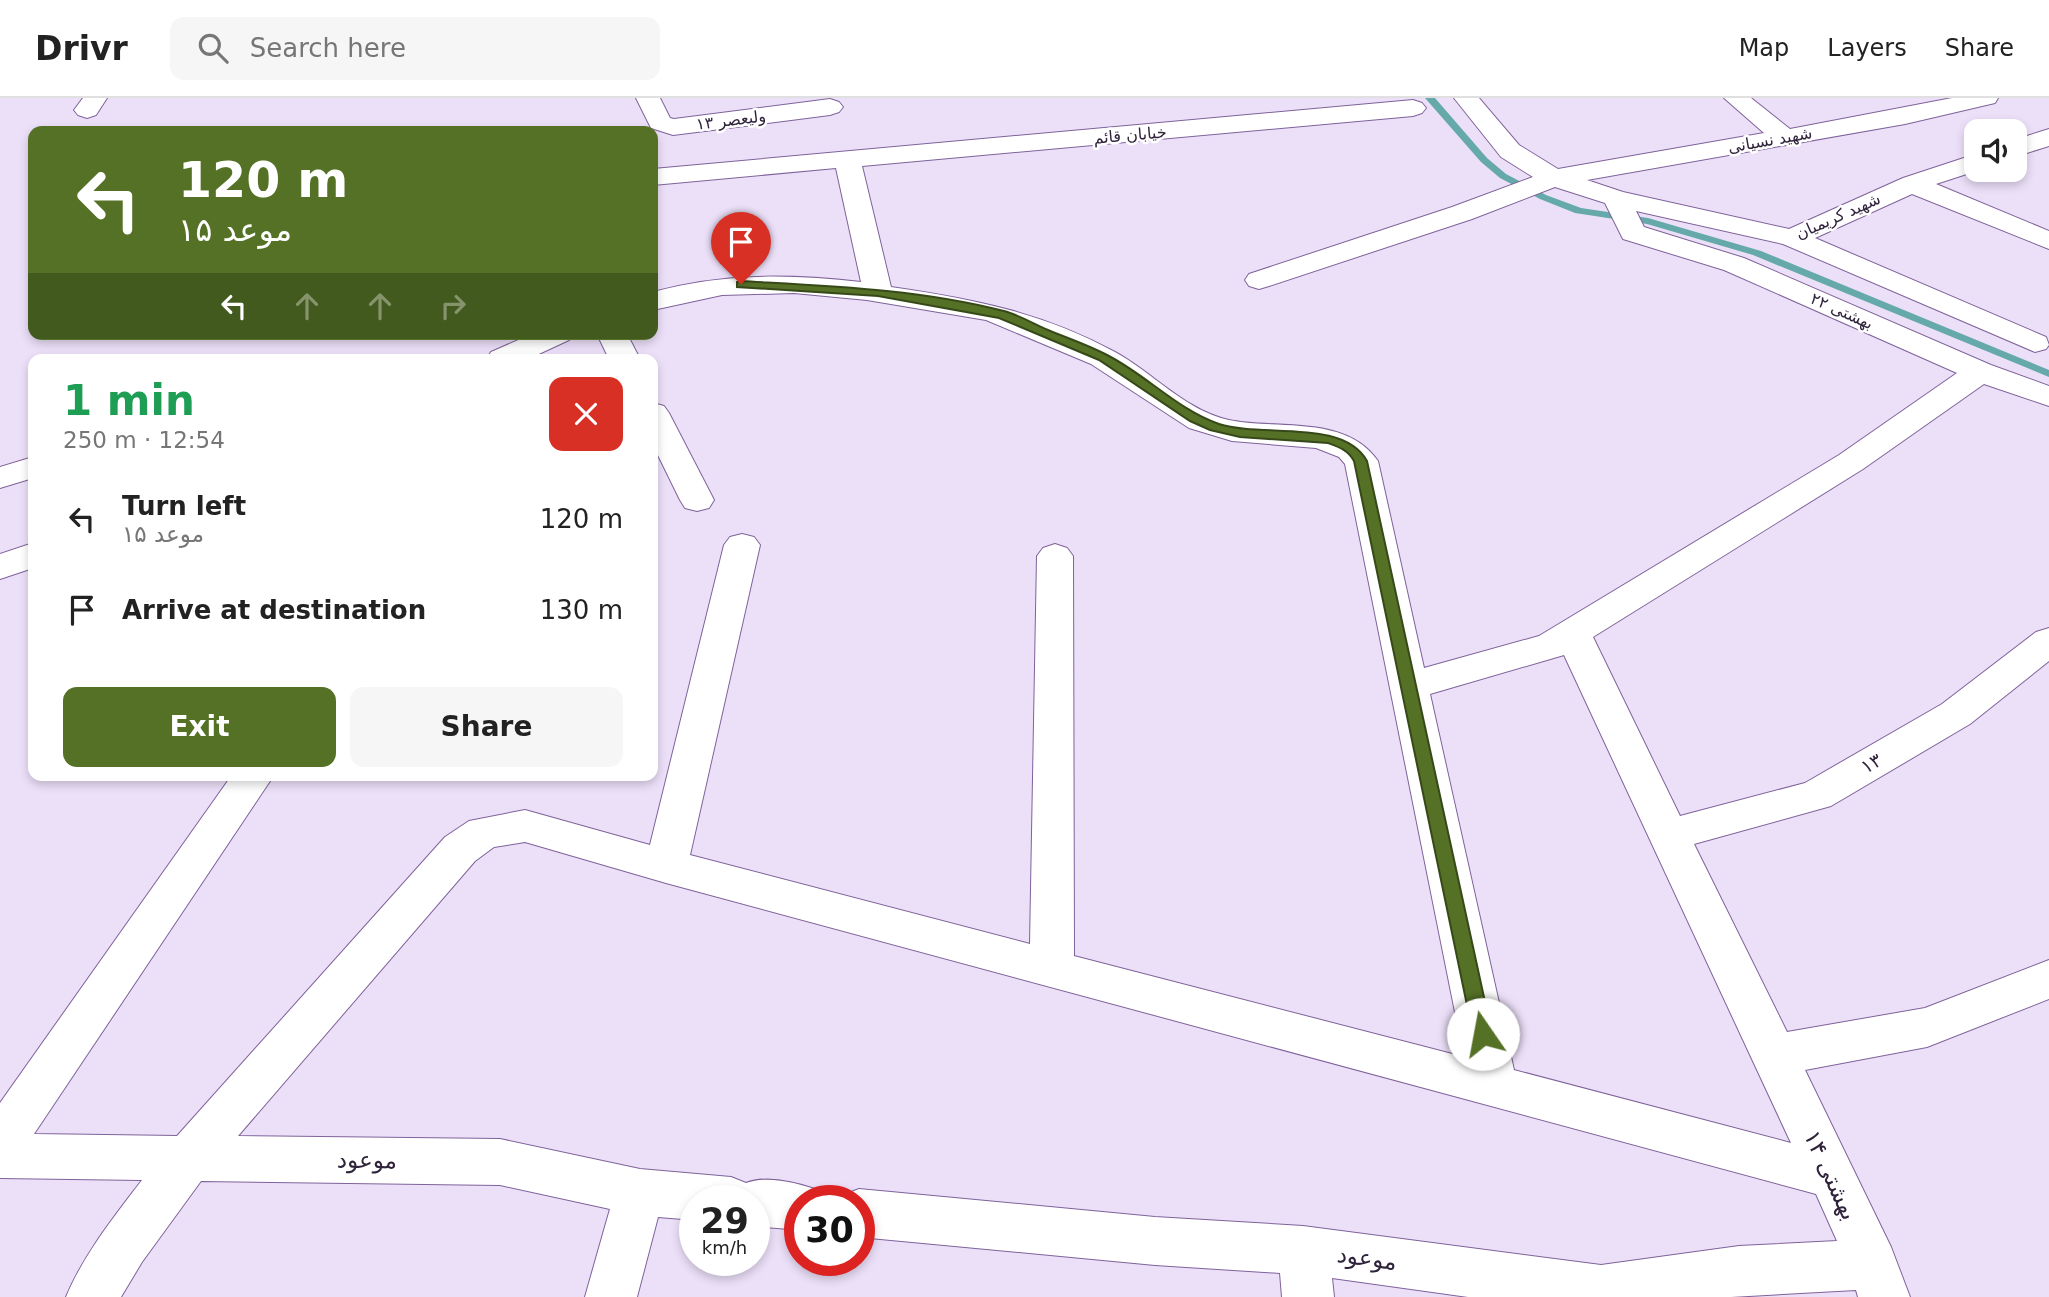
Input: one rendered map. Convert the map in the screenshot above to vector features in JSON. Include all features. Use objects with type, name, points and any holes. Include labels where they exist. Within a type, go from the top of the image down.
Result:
[{"type":"street","name":"ولیعصر ۱۳","points":[[648,98],[660,123],[673,127],[830,107]]},
{"type":"street","name":"شهید کریمیان","points":[[1466,98],[1510,151],[1548,180],[1792,238],[1912,184],[1964,166]]},
{"type":"street","points":[[1736,98],[1785,137]]},
{"type":"street","points":[[1876,98],[1905,116]]},
{"type":"street","name":"شهید نسیانی","points":[[1259,280],[1462,213],[1548,180],[1905,116],[1986,98]]},
{"type":"street","name":"خیابان قائم","points":[[658,177],[1413,108]]},
{"type":"street","points":[[848,161],[878,293]]},
{"type":"street","points":[[1912,184],[2049,241]]},
{"type":"street","name":"بهشتی ۲۲","points":[[1616,198],[1633,233],[1734,264],[1980,372],[2049,397]]},
{"type":"street","points":[[1792,238],[2035,344]]},
{"type":"street","points":[[658,299],[719,285],[764,284],[878,293],[1003,315],[1103,358],[1195,418],[1215,427],[1240,433],[1329,439],[1346,444],[1355,452],[1360,461],[1494,1087]]},
{"type":"street","points":[[513,354],[545,340]]},
{"type":"street","points":[[1407,687],[1552,645],[1852,462],[1980,372]]},
{"type":"street","points":[[658,423],[697,500]]},
{"type":"street","points":[[0,478],[28,469]]},
{"type":"street","points":[[666,866],[742,545]]},
{"type":"street","points":[[1052,969],[1055,556]]},
{"type":"street","points":[[0,567],[28,557]]},
{"type":"street","name":"بهشتی ۱۴","points":[[1572,633],[1832,1176],[1878,1281]]},
{"type":"street","name":"۱۳","points":[[1669,835],[1817,795],[1956,714],[2049,641]]},
{"type":"street","points":[[0,1143],[250,781]]},
{"type":"street","points":[[92,1297],[124,1245],[188,1159],[460,849],[484,832],[525,826],[666,866],[1832,1176]]},
{"type":"street","points":[[1774,1055],[1927,1027],[2049,979]]},
{"type":"street","name":"موعود","points":[[0,1156],[500,1162],[640,1192],[679,1195]]},
{"type":"street","points":[[611,1297],[640,1192]]},
{"type":"street","name":"موعود","points":[[875,1215],[1155,1241],[1305,1273],[1602,1293],[1739,1271],[1878,1281]]},
{"type":"waterway","points":[[1430,98],[1484,160],[1503,176],[1543,197],[1579,211],[1648,221],[1757,253],[2049,374]]},
{"type":"route","points":[[741,284],[878,293],[1003,315],[1103,358],[1195,418],[1215,427],[1240,433],[1329,439],[1346,444],[1355,452],[1360,461],[1483,1034]]}]
